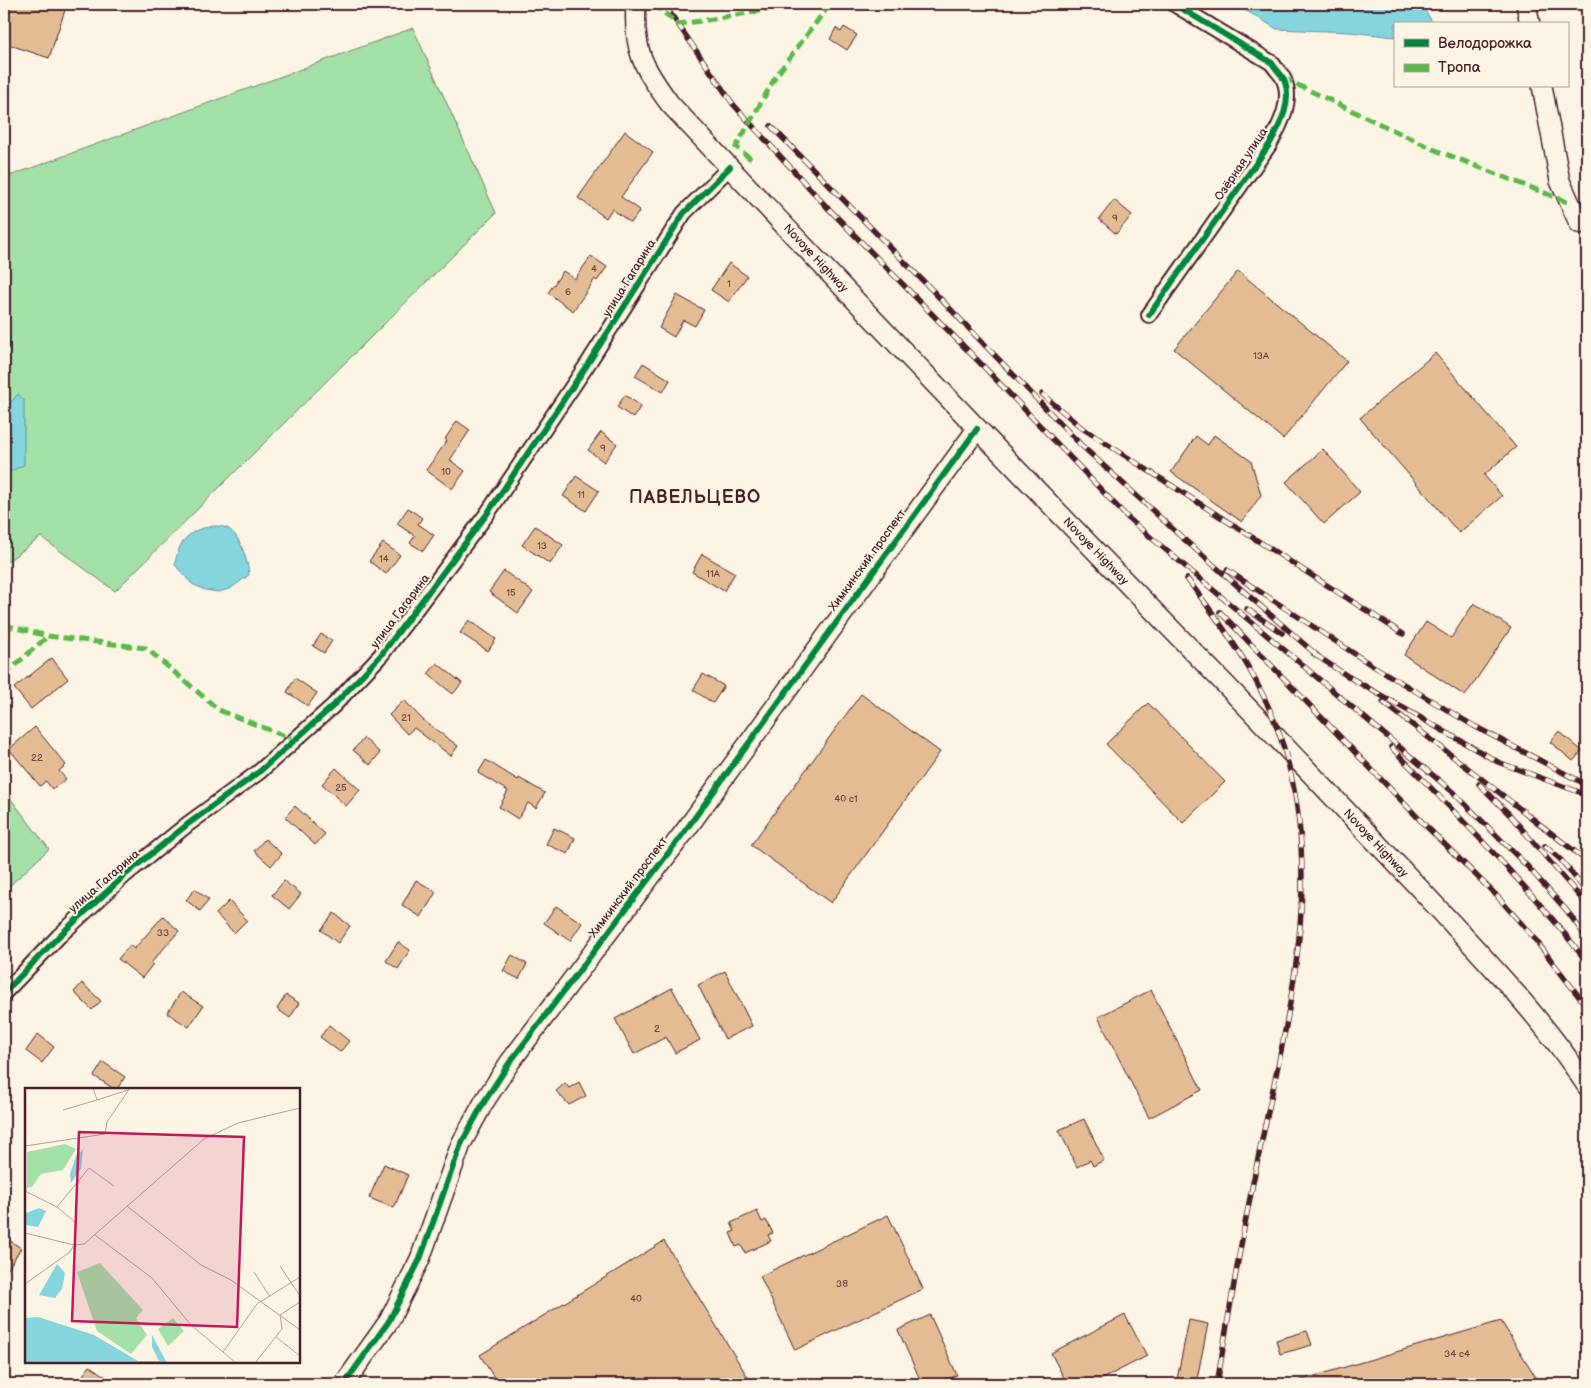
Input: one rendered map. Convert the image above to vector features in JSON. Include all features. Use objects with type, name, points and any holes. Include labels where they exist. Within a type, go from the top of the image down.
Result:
[{"type":"main road","name":"Novoye Highway","points":[[636,4],[634,23],[638,49],[650,75],[670,104],[977,429],[1281,742],[1470,942],[1555,1040],[1587,1086]]},
{"type":"main road","points":[[1526,4],[1530,22]]},
{"type":"main road","points":[[1542,88],[1560,181],[1579,223],[1587,224]]},
{"type":"main road","name":"Химкинский проспект","points":[[344,1384],[389,1321],[420,1259],[461,1144],[484,1102],[510,1062],[685,831],[977,429]]},
{"type":"street","name":"Озёрная улица","points":[[1148,314],[1269,145],[1282,121],[1287,96],[1283,78],[1272,64],[1174,4]]},
{"type":"street","name":"улица Гагарина","points":[[4,993],[59,936],[125,875],[188,824],[258,772],[333,706],[381,654],[486,514],[588,365],[684,213],[730,167]]},
{"type":"green space","points":[[413,28],[496,213],[115,591],[41,537],[4,564],[4,178]]},
{"type":"green space","points":[[4,790],[49,849],[4,891]]},
{"type":"water","points":[[1235,4],[1417,4],[1423,8],[1433,22],[1394,22],[1394,37],[1350,32],[1277,29]]},
{"type":"water","points":[[18,394],[24,400],[24,465],[4,474],[4,411]]},
{"type":"water","points":[[215,526],[227,528],[236,536],[245,556],[249,575],[230,589],[218,592],[205,590],[192,584],[175,565],[179,549],[187,537],[199,529]]},
{"type":"building","points":[[4,4],[67,4],[49,58],[4,43]]},
{"type":"building","points":[[844,27],[857,35],[847,50],[830,39],[836,28],[841,32]]},
{"type":"building","points":[[625,131],[653,152],[621,197],[640,210],[631,223],[612,209],[606,218],[578,198]]},
{"type":"building","points":[[1114,200],[1132,215],[1116,234],[1099,219]]},
{"type":"building","points":[[591,256],[607,267],[597,281],[595,279],[573,311],[548,293],[563,271],[575,279]]},
{"type":"building","points":[[729,263],[747,276],[729,302],[711,290]]},
{"type":"building","points":[[1238,271],[1347,361],[1283,439],[1174,349]]},
{"type":"building","points":[[677,295],[704,310],[695,326],[683,320],[674,337],[659,328]]},
{"type":"building","points":[[1435,353],[1516,447],[1484,475],[1502,496],[1459,533],[1360,418]]},
{"type":"building","points":[[643,363],[670,380],[663,392],[635,376]]},
{"type":"building","points":[[625,395],[641,406],[633,418],[617,407]]},
{"type":"building","points":[[457,421],[470,430],[450,460],[465,471],[452,489],[426,470],[447,441],[445,439]]},
{"type":"building","points":[[601,432],[617,444],[604,462],[588,450]]},
{"type":"building","points":[[1214,435],[1251,461],[1261,495],[1242,522],[1171,472],[1196,436],[1208,445]]},
{"type":"building","points":[[1323,449],[1360,492],[1324,524],[1286,482]]},
{"type":"building","points":[[576,476],[599,491],[586,511],[563,496]]},
{"type":"building","points":[[408,508],[422,518],[418,524],[434,535],[423,551],[410,543],[415,536],[397,524]]},
{"type":"building","points":[[535,526],[563,545],[550,564],[522,545]]},
{"type":"building","points":[[383,543],[400,555],[386,574],[369,561]]},
{"type":"building","points":[[702,554],[735,573],[724,591],[692,572]]},
{"type":"building","points":[[504,571],[533,592],[518,613],[489,592]]},
{"type":"building","points":[[1474,603],[1511,628],[1465,696],[1404,655],[1426,622],[1451,638]]},
{"type":"building","points":[[469,620],[496,639],[488,651],[460,633]]},
{"type":"building","points":[[321,634],[332,641],[324,653],[313,646]]},
{"type":"building","points":[[52,658],[68,679],[31,709],[14,688]]},
{"type":"building","points":[[437,663],[462,683],[453,694],[428,674]]},
{"type":"building","points":[[703,674],[724,686],[713,703],[693,690]]},
{"type":"building","points":[[295,678],[317,693],[308,706],[287,692]]},
{"type":"building","points":[[861,694],[940,752],[831,903],[751,845]]},
{"type":"building","points":[[404,700],[423,720],[458,746],[451,756],[414,728],[407,734],[389,715]]},
{"type":"building","points":[[1148,703],[1225,782],[1183,823],[1106,744]]},
{"type":"building","points":[[35,727],[66,765],[59,771],[66,779],[52,789],[46,781],[40,786],[9,749]]},
{"type":"building","points":[[1559,731],[1582,751],[1573,761],[1550,742]]},
{"type":"building","points":[[364,738],[380,753],[370,765],[353,750]]},
{"type":"building","points":[[486,760],[518,780],[519,778],[545,793],[536,808],[528,803],[518,819],[499,807],[508,791],[478,773]]},
{"type":"building","points":[[336,768],[360,790],[346,806],[322,784]]},
{"type":"building","points":[[295,806],[325,834],[315,845],[285,817]]},
{"type":"building","points":[[554,828],[575,838],[568,854],[546,844]]},
{"type":"building","points":[[265,839],[282,854],[271,866],[254,851]]},
{"type":"building","points":[[416,880],[436,892],[421,917],[402,905]]},
{"type":"building","points":[[284,881],[301,894],[289,909],[272,895]]},
{"type":"building","points":[[195,889],[209,900],[200,911],[186,900]]},
{"type":"building","points":[[229,901],[247,920],[234,933],[216,914]]},
{"type":"building","points":[[556,906],[582,923],[570,941],[544,923]]},
{"type":"building","points":[[334,913],[350,926],[338,943],[321,930]]},
{"type":"building","points":[[163,916],[179,931],[151,963],[153,964],[142,978],[118,959],[130,945],[134,949]]},
{"type":"building","points":[[398,942],[410,950],[398,969],[386,961]]},
{"type":"building","points":[[512,955],[527,964],[519,979],[503,971]]},
{"type":"building","points":[[725,971],[752,1026],[725,1039],[698,985]]},
{"type":"building","points":[[82,983],[101,1001],[92,1010],[74,992]]},
{"type":"building","points":[[672,988],[700,1040],[675,1053],[666,1037],[634,1054],[615,1019]]},
{"type":"building","points":[[1151,990],[1202,1090],[1149,1118],[1098,1017]]},
{"type":"building","points":[[181,992],[203,1006],[189,1027],[167,1013]]},
{"type":"building","points":[[286,995],[299,1003],[290,1018],[277,1009]]},
{"type":"building","points":[[329,1025],[349,1041],[340,1052],[320,1037]]},
{"type":"building","points":[[38,1034],[54,1047],[42,1063],[26,1051]]},
{"type":"building","points":[[103,1062],[125,1077],[118,1088],[112,1088],[94,1076]]},
{"type":"building","points":[[579,1082],[586,1096],[569,1105],[556,1091],[565,1083],[569,1088]]},
{"type":"building","points":[[1084,1119],[1104,1160],[1093,1166],[1090,1160],[1077,1167],[1059,1130]]},
{"type":"building","points":[[384,1164],[408,1175],[394,1208],[369,1198]]},
{"type":"building","points":[[757,1211],[762,1222],[766,1220],[773,1233],[768,1235],[771,1241],[745,1253],[741,1245],[736,1247],[730,1233],[735,1231],[731,1223]]},
{"type":"building","points":[[888,1215],[923,1289],[795,1350],[760,1276]]},
{"type":"building","points":[[4,1237],[21,1248],[4,1275]]},
{"type":"building","points":[[664,1241],[752,1384],[498,1384],[480,1355]]},
{"type":"building","points":[[930,1315],[957,1375],[938,1384],[922,1384],[898,1330]]},
{"type":"building","points":[[1125,1315],[1147,1356],[1092,1384],[1067,1384],[1051,1353]]},
{"type":"building","points":[[1189,1320],[1208,1324],[1196,1384],[1176,1384]]},
{"type":"building","points":[[1501,1321],[1540,1384],[1298,1384],[1298,1381]]},
{"type":"building","points":[[1307,1331],[1312,1345],[1280,1354],[1276,1340]]},
{"type":"building","points":[[90,1366],[116,1384],[88,1384],[80,1379]]},
{"type":"railway","points":[[664,4],[733,104],[750,123],[825,205],[984,367],[1128,518],[1454,793],[1528,867],[1567,911],[1587,938]]},
{"type":"railway","points":[[771,126],[1081,445],[1186,541],[1319,657]]},
{"type":"railway","points":[[1042,394],[1082,428],[1403,634]]},
{"type":"railway","points":[[1227,570],[1370,664],[1474,726],[1587,785]]},
{"type":"railway","points":[[1187,579],[1235,645],[1272,715],[1289,767],[1299,820],[1302,874],[1300,927],[1294,981],[1246,1217],[1217,1384]]},
{"type":"railway","points":[[1247,609],[1282,633]]},
{"type":"railway","points":[[1220,612],[1425,825],[1497,896],[1534,938],[1587,1007]]},
{"type":"railway","points":[[1314,654],[1349,677],[1498,762],[1587,795]]},
{"type":"railway","points":[[1383,702],[1587,861]]},
{"type":"railway","points":[[1391,747],[1517,879],[1587,962]]},
{"type":"railway","points":[[1479,784],[1509,814],[1587,905]]},
{"type":"railway","points":[[1545,846],[1561,860],[1587,892]]},
{"type":"marked path","points":[[653,4],[678,24],[800,4]]},
{"type":"marked path","points":[[751,159],[736,147],[776,76],[830,4]]},
{"type":"marked path","points":[[1283,78],[1433,149],[1570,203]]},
{"type":"marked path","points":[[4,625],[48,636],[146,648],[219,710],[295,740]]},
{"type":"marked path","points":[[4,675],[48,636]]},
{"type":"cycle path","points":[[1149,315],[1269,145],[1281,121],[1287,93],[1282,76],[1272,63],[1174,4]]},
{"type":"cycle path","points":[[4,993],[59,936],[125,875],[188,824],[259,772],[333,706],[381,655],[487,514],[587,365],[684,213],[730,167]]},
{"type":"cycle path","points":[[344,1384],[389,1321],[420,1259],[461,1144],[484,1102],[510,1062],[685,831],[977,429]]},
{"type":"district","name":"ПАВЕЛЬЦЕВО","points":[[695,497]]}]
